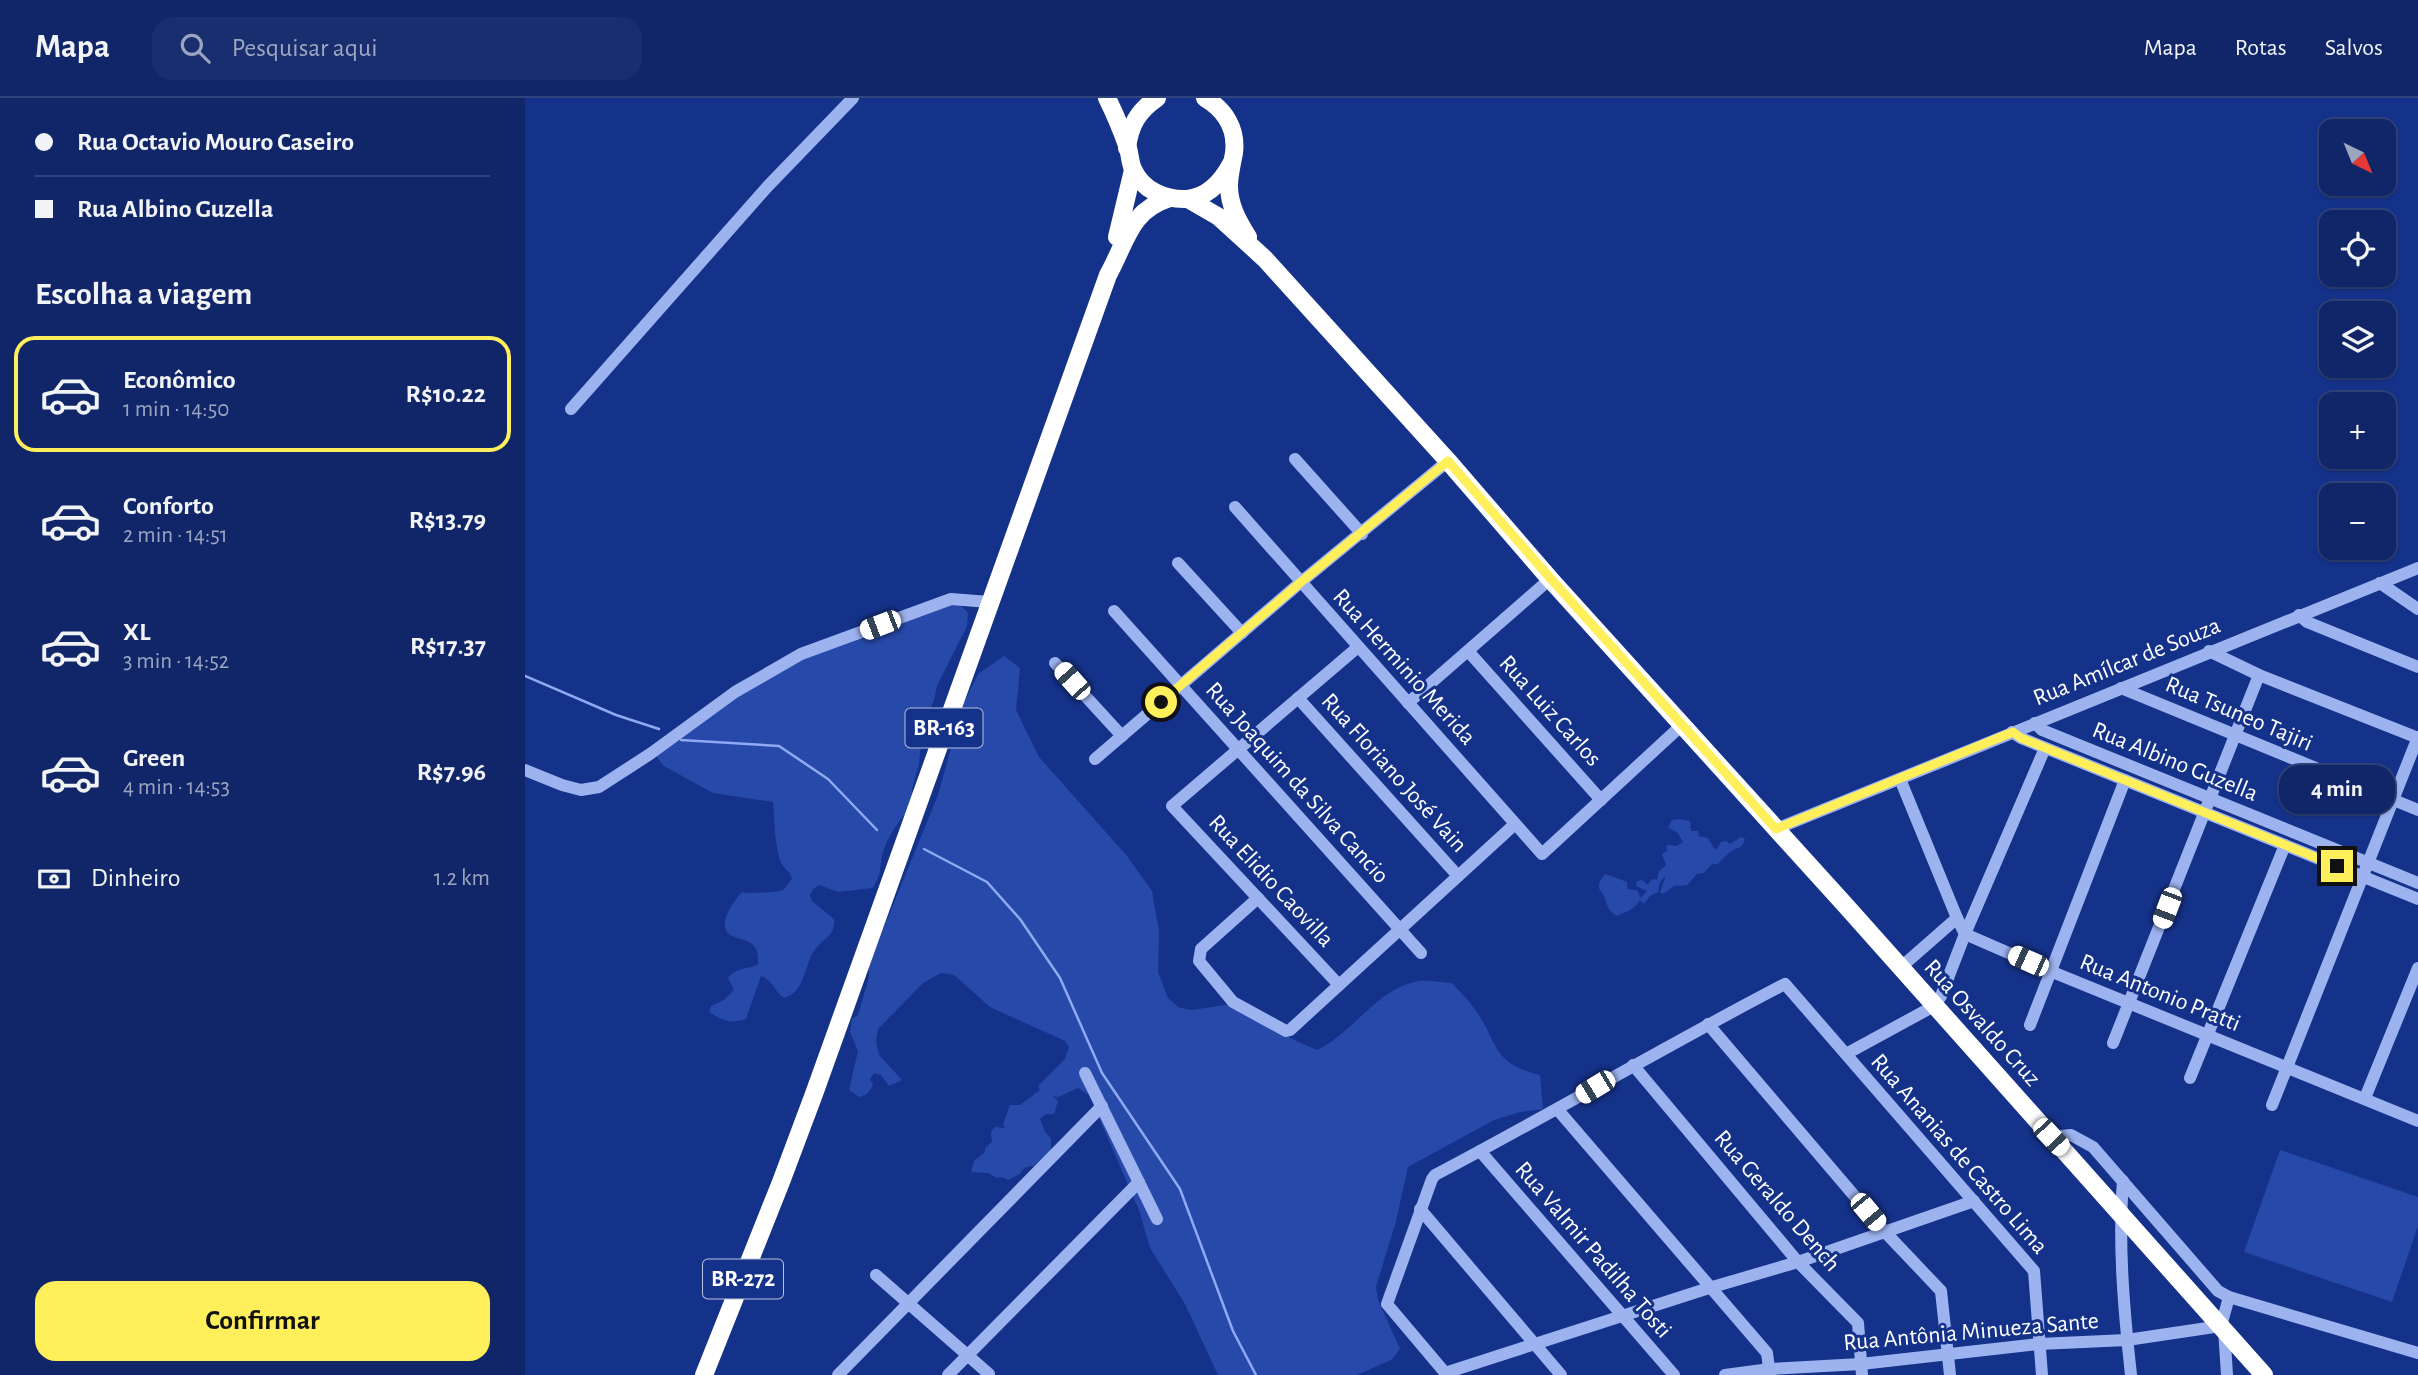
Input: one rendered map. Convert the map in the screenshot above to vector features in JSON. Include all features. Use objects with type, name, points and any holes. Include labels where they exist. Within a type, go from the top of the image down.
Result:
[{"type":"highway","name":"BR-163","points":[[1107,98],[1133,170],[1108,275]]},
{"type":"highway","points":[[1127,148],[1129,132],[1135,118],[1145,106],[1157,98]]},
{"type":"highway","points":[[1205,98],[1215,104],[1229,121],[1234,142],[1229,186],[1234,210],[1242,228],[1265,259]]},
{"type":"highway","points":[[1133,170],[1152,191],[1170,198],[1188,199],[1215,187],[1225,177],[1231,164]]},
{"type":"highway","name":"BR-163","points":[[781,1182],[1108,275],[1138,216],[1154,203],[1170,198]]},
{"type":"highway","points":[[1188,199],[1219,217],[1265,259]]},
{"type":"highway","name":"Rua Osvaldo Cruz","points":[[1265,259],[2223,1327],[2263,1375]]},
{"type":"highway","name":"BR-272","points":[[704,1375],[781,1182]]},
{"type":"street","points":[[571,409],[768,186],[853,98]]},
{"type":"street","points":[[1295,459],[1362,534]]},
{"type":"street","points":[[1095,759],[1301,582],[1448,461]]},
{"type":"street","name":"Rua Herminio Merida","points":[[1235,507],[1542,854],[1601,800]]},
{"type":"street","points":[[1178,563],[1242,633]]},
{"type":"street","name":"Rua Amílcar de Souza","points":[[1776,829],[2418,568]]},
{"type":"street","points":[[1408,704],[1551,579]]},
{"type":"street","points":[[2380,583],[2418,609]]},
{"type":"street","points":[[525,770],[581,790],[599,787],[650,754],[735,692],[801,654],[951,599],[989,602]]},
{"type":"street","name":"Rua Joaquim da Silva Cancio","points":[[1114,611],[1421,953]]},
{"type":"street","points":[[2299,615],[2307,622],[2418,667]]},
{"type":"street","points":[[1238,749],[1358,647]]},
{"type":"street","name":"Rua Luiz Carlos","points":[[1468,651],[1601,800]]},
{"type":"street","points":[[2209,652],[2259,675],[2418,738],[2272,1105]]},
{"type":"street","points":[[1055,663],[1122,736]]},
{"type":"street","points":[[2113,1043],[2259,675]]},
{"type":"street","name":"Rua Tsuneo Tajiri","points":[[2121,688],[2418,810]]},
{"type":"street","name":"Rua Floriano José Vain","points":[[1298,698],[1458,876]]},
{"type":"street","name":"Rua Albino Guzella","points":[[2035,723],[2042,730],[2418,883]]},
{"type":"street","points":[[1601,800],[1682,725]]},
{"type":"street","name":"Rua Albino Guzella","points":[[2013,732],[2045,748],[2418,898]]},
{"type":"street","points":[[1846,1054],[1934,1006],[1941,996],[2045,748]]},
{"type":"street","name":"Rua Elidio Caovilla","points":[[1238,749],[1172,806],[1339,985]]},
{"type":"street","points":[[1900,779],[1965,934]]},
{"type":"street","points":[[2030,1025],[2126,780]]},
{"type":"street","points":[[1258,898],[1201,950],[1199,961],[1233,1002],[1282,1030],[1290,1030],[1515,824]]},
{"type":"street","points":[[2190,1078],[2285,845]]},
{"type":"street","points":[[1900,968],[1957,918]]},
{"type":"street","name":"Rua Antonio Pratti","points":[[1965,934],[2418,1121]]},
{"type":"street","points":[[2365,1098],[2418,968]]},
{"type":"street","name":"Rua Ananias de Castro Lima","points":[[1708,1024],[1785,984],[2034,1271],[2042,1375]]},
{"type":"street","points":[[1950,1375],[1941,1292],[1886,1233],[1708,1024],[1558,1110],[1435,1175],[1420,1209],[1387,1304],[1446,1374],[1709,1287],[1798,1262],[1886,1233],[1974,1201]]},
{"type":"street","name":"Rua Geraldo Dench","points":[[1633,1065],[1798,1262],[1858,1323],[1861,1370]]},
{"type":"street","points":[[1085,1073],[1157,1219]]},
{"type":"street","points":[[838,1375],[1102,1106]]},
{"type":"street","points":[[1558,1110],[1767,1353],[1770,1372]]},
{"type":"street","points":[[2051,1137],[2071,1135],[2093,1147],[2218,1291],[2229,1297],[2418,1353]]},
{"type":"street","name":"Rua Valmir Padilha Tosti","points":[[1480,1152],[1674,1375]]},
{"type":"street","points":[[2123,1181],[2120,1213],[2131,1375]]},
{"type":"street","points":[[948,1375],[1139,1182]]},
{"type":"street","points":[[1420,1209],[1561,1375]]},
{"type":"street","points":[[876,1275],[989,1374]]},
{"type":"street","points":[[2227,1375],[2223,1327],[2229,1297]]},
{"type":"street","name":"Rua Antônia Minueza Sante","points":[[1724,1375],[1861,1370],[1948,1354],[2039,1344],[2127,1340],[2223,1327]]},
{"type":"shaded area","points":[[959,603],[968,613],[967,626],[937,686],[923,725],[919,764],[912,789],[914,803],[887,841],[873,888],[838,892],[819,885],[813,889],[810,895],[812,901],[834,919],[834,925],[831,933],[814,951],[800,985],[791,995],[784,998],[761,976],[746,1019],[731,1021],[709,1012],[711,1006],[724,1000],[734,990],[728,978],[736,971],[758,964],[755,947],[732,936],[726,930],[726,919],[731,907],[741,893],[781,891],[792,879],[778,853],[773,802],[713,793],[664,766],[656,756],[686,729],[793,662],[905,617]]},
{"type":"shaded area","points":[[1004,656],[1020,668],[1016,710],[1039,757],[1127,856],[1152,891],[1159,932],[1158,972],[1168,998],[1178,1007],[1191,1010],[1232,1004],[1317,1050],[1343,1033],[1378,1001],[1405,985],[1420,981],[1452,983],[1474,1008],[1504,1057],[1524,1070],[1540,1075],[1543,1109],[1520,1112],[1494,1120],[1408,1167],[1396,1221],[1376,1287],[1378,1300],[1400,1349],[1391,1360],[1357,1375],[1218,1375],[1185,1304],[1150,1248],[1139,1210],[1089,1095],[1078,1088],[1058,1097],[1053,1096],[1058,1101],[1054,1114],[1046,1114],[1040,1119],[1045,1132],[1051,1138],[1051,1152],[1044,1161],[1040,1160],[1008,1180],[988,1173],[971,1172],[974,1161],[992,1142],[991,1132],[995,1127],[1005,1128],[1003,1124],[1010,1105],[1020,1105],[1040,1090],[1038,1086],[1065,1059],[1069,1047],[1065,1041],[990,1007],[954,975],[941,973],[923,983],[878,1029],[876,1042],[879,1055],[902,1080],[889,1086],[881,1075],[874,1073],[870,1079],[873,1085],[866,1094],[859,1097],[849,1090],[858,1051],[850,1032],[852,1019],[858,1015],[869,977],[869,964],[938,795],[963,705],[978,674]]},
{"type":"shaded area","points":[[1672,820],[1690,821],[1691,831],[1698,831],[1699,836],[1708,838],[1717,849],[1721,842],[1730,844],[1741,837],[1745,839],[1741,846],[1718,864],[1712,864],[1704,873],[1697,874],[1687,885],[1674,886],[1663,894],[1660,892],[1666,875],[1660,882],[1658,892],[1650,896],[1644,904],[1640,900],[1633,908],[1617,916],[1610,910],[1600,890],[1601,880],[1606,874],[1627,882],[1627,889],[1637,890],[1641,898],[1647,891],[1636,886],[1637,881],[1642,880],[1648,885],[1652,879],[1657,880],[1659,871],[1666,865],[1662,854],[1667,851],[1667,845],[1677,846],[1683,842],[1677,832],[1668,828]]},
{"type":"shaded area","points":[[2280,1150],[2418,1197],[2418,1226],[2392,1302],[2244,1252]]},
{"type":"waterway","points":[[525,676],[616,715],[659,729]]},
{"type":"waterway","points":[[681,740],[779,746],[828,779],[877,830]]},
{"type":"waterway","points":[[924,849],[987,882],[1020,919],[1060,978],[1102,1073],[1180,1189],[1233,1331],[1256,1375]]},
{"type":"route","points":[[1161,702],[1448,461],[1776,829],[2013,732],[2021,738],[2337,866]]}]
